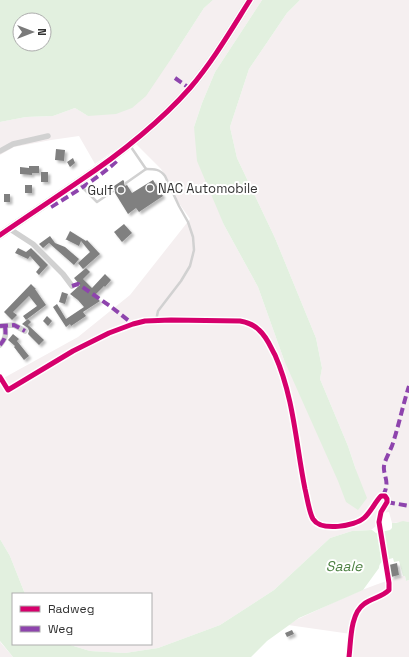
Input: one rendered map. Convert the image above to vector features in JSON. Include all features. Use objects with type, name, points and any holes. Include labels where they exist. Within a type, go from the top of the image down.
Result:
[{"type":"main road","points":[[0,235],[79,182],[155,122],[189,88],[212,60],[250,0]]},
{"type":"street","points":[[0,151],[13,144],[48,136]]},
{"type":"street","points":[[10,228],[13,232],[33,244],[63,274],[72,286]]},
{"type":"street","points":[[0,345],[6,334],[3,326],[14,325],[25,331]]},
{"type":"lane","points":[[129,144],[146,169]]},
{"type":"lane","points":[[126,183],[146,169],[157,169],[162,173],[188,222],[193,237],[194,250],[190,266],[181,281],[158,311],[156,321]]},
{"type":"lane","points":[[79,182],[97,202],[113,191]]},
{"type":"lane","points":[[327,526],[343,526],[355,523],[364,518],[381,496],[385,496],[387,499],[381,512],[379,522],[389,590],[383,595],[364,604],[357,611],[354,619],[349,657]]},
{"type":"shaded area","points":[[213,0],[262,0],[215,72],[194,127],[224,225],[258,287],[284,360],[356,470],[348,446],[320,379],[322,368],[316,338],[275,238],[237,158],[230,127],[249,69],[287,13],[300,0],[409,0],[409,522],[392,523],[389,512],[377,514],[376,526],[371,530],[352,531],[330,538],[274,590],[220,625],[158,648],[125,653],[90,651],[70,645],[152,645],[152,593],[25,593],[10,556],[0,539],[0,380],[78,337],[130,295],[190,219],[176,199],[172,186],[161,169],[131,139],[95,164],[79,136],[14,147],[0,155],[0,122],[26,117],[53,116],[75,108],[88,116],[173,56],[204,8]]},
{"type":"shaded area","points":[[405,576],[406,581],[409,580],[409,657],[348,657],[351,634],[288,625],[350,595]]},
{"type":"shaded area","points":[[0,641],[1,643],[13,657],[0,657]]},
{"type":"water","points":[[0,0],[213,0],[204,8],[146,96],[132,108],[116,114],[88,116],[75,108],[53,116],[26,117],[0,122]]},
{"type":"water","points":[[262,0],[300,0],[287,13],[249,69],[230,127],[237,158],[275,238],[316,338],[322,368],[320,379],[348,446],[367,498],[358,510],[346,502],[284,360],[258,287],[224,225],[197,161],[194,127],[202,103],[215,72]]},
{"type":"water","name":"Saale","points":[[403,521],[409,522],[409,580],[406,581],[405,576],[403,576],[399,561],[394,562],[393,558],[383,561],[363,590],[299,618],[267,641],[251,657],[13,657],[0,641],[0,539],[10,556],[25,593],[12,593],[12,645],[70,645],[90,651],[125,653],[158,648],[220,625],[274,590],[330,538],[352,531],[372,530],[376,533],[390,530],[392,528],[392,523]]},
{"type":"building","points":[[56,149],[65,150],[64,161],[55,160]]},
{"type":"building","points":[[73,158],[75,163],[70,167],[67,162]]},
{"type":"building","points":[[29,166],[39,166],[39,173],[32,173],[32,175],[20,174],[20,167],[29,168]]},
{"type":"building","points":[[41,172],[48,172],[48,182],[41,182]]},
{"type":"building","points":[[123,180],[125,186],[127,185],[132,193],[153,180],[163,196],[139,212],[136,208],[128,214],[115,193],[115,190],[111,188]]},
{"type":"building","points":[[25,185],[32,185],[32,193],[25,193]]},
{"type":"building","points":[[4,194],[10,194],[10,202],[4,202]]},
{"type":"building","points":[[124,224],[132,233],[122,242],[114,232]]},
{"type":"building","points":[[70,231],[86,241],[87,240],[100,254],[83,269],[78,263],[90,252],[81,241],[79,246],[65,239]]},
{"type":"building","points":[[50,236],[55,243],[65,247],[79,259],[74,265],[49,243],[43,248],[39,244]]},
{"type":"building","points":[[18,248],[26,252],[31,248],[48,265],[39,275],[36,272],[40,267],[30,256],[28,259],[15,253]]},
{"type":"building","points":[[86,268],[90,272],[83,279],[92,288],[105,274],[111,280],[94,296],[100,301],[83,312],[86,316],[71,326],[70,324],[66,327],[53,307],[57,304],[66,319],[84,307],[70,294],[80,285],[74,278]]},
{"type":"building","points":[[31,284],[46,305],[26,320],[23,316],[37,306],[29,296],[13,312],[17,315],[12,320],[4,312]]},
{"type":"building","points":[[62,292],[68,294],[65,304],[59,302]]},
{"type":"building","points":[[47,316],[52,321],[48,326],[43,321]]},
{"type":"building","points":[[28,319],[31,322],[28,325],[44,340],[39,345],[28,334],[28,328],[22,324]]},
{"type":"building","points":[[13,334],[19,339],[17,341],[29,356],[24,360],[14,347],[15,346],[8,340]]},
{"type":"building","points":[[397,563],[399,575],[391,577],[389,565]]},
{"type":"building","points":[[292,630],[294,634],[287,637],[285,633]]},
{"type":"marked path","points":[[175,78],[189,88]]},
{"type":"marked path","points":[[51,207],[93,180],[117,161]]},
{"type":"marked path","points":[[72,286],[78,284],[133,324]]},
{"type":"marked path","points":[[0,326],[14,325],[25,331]]},
{"type":"marked path","points":[[0,345],[5,336],[5,326]]},
{"type":"marked path","points":[[383,496],[386,489],[384,469],[385,463],[393,443],[409,386]]},
{"type":"marked path","points":[[387,502],[409,506]]},
{"type":"cycle path","points":[[0,235],[93,172],[165,114],[190,88],[206,67],[222,45],[250,0]]},
{"type":"cycle path","points":[[0,377],[8,390],[73,351],[109,333],[145,321],[240,321],[257,328],[262,333],[275,355],[286,388],[294,422],[309,509],[313,519],[317,523],[330,527],[346,525],[360,521],[364,518],[381,496],[385,496],[387,499],[387,502],[381,512],[379,522],[389,590],[359,608],[352,628],[349,657]]},
{"type":"place","name":"NAC Automobile","points":[[150,188]]},
{"type":"place","name":"Gulf","points":[[121,190]]}]
